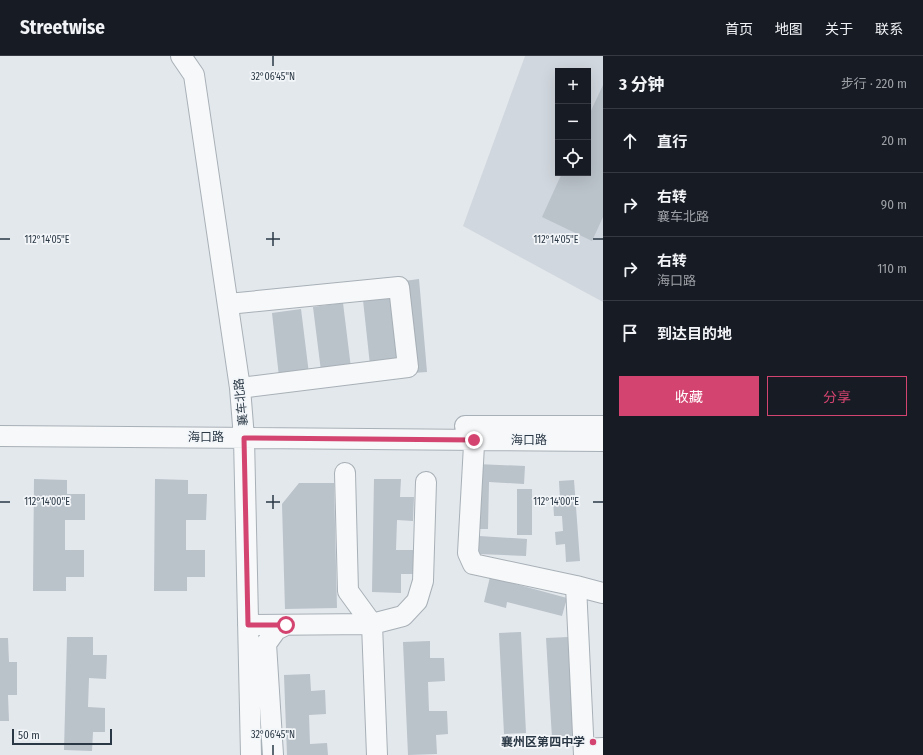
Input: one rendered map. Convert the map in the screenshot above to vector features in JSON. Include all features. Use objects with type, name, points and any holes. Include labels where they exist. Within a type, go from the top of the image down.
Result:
[{"type":"street","name":"襄车北路","points":[[181,56],[194,75],[240,388],[244,432],[251,755]]},
{"type":"street","points":[[228,304],[399,287],[408,366],[240,388]]},
{"type":"street","name":"海口路","points":[[0,423],[244,432]]},
{"type":"street","name":"海口路","points":[[475,433],[603,426]]},
{"type":"street","name":"海口路","points":[[0,436],[244,432],[475,433],[603,441]]},
{"type":"street","points":[[475,433],[468,552],[473,564],[603,593]]},
{"type":"street","points":[[345,473],[348,591],[372,624],[377,755]]},
{"type":"street","points":[[248,625],[372,624],[403,616],[417,601],[423,581],[426,482]]},
{"type":"street","points":[[576,586],[590,750]]},
{"type":"street","points":[[273,755],[266,644],[276,630],[286,625]]},
{"type":"shaded area","points":[[525,56],[603,56],[603,302],[463,226]]},
{"type":"building","points":[[603,85],[603,217],[592,241],[542,217],[561,176],[591,176],[591,111]]},
{"type":"building","points":[[419,279],[427,372],[412,373],[404,281]]},
{"type":"building","points":[[392,297],[400,361],[370,365],[363,300]]},
{"type":"building","points":[[343,303],[351,368],[321,371],[313,307]]},
{"type":"building","points":[[301,309],[309,374],[279,377],[272,313]]},
{"type":"building","points":[[477,464],[525,466],[524,484],[489,482],[488,529],[473,529]]},
{"type":"building","points":[[34,479],[67,480],[67,494],[85,494],[85,520],[65,520],[65,550],[84,550],[84,577],[66,577],[66,591],[33,591]]},
{"type":"building","points":[[155,479],[188,480],[188,494],[207,494],[206,520],[186,520],[186,550],[205,550],[205,577],[187,577],[187,591],[154,591]]},
{"type":"building","points":[[374,479],[401,479],[400,497],[414,497],[413,521],[397,520],[396,550],[413,550],[413,574],[401,574],[401,593],[372,592]]},
{"type":"building","points":[[574,480],[580,561],[566,562],[565,544],[556,545],[555,532],[563,531],[562,516],[554,516],[553,500],[560,500],[559,481]]},
{"type":"building","points":[[299,483],[334,483],[337,608],[285,609],[282,504]]},
{"type":"building","points":[[517,489],[532,489],[532,535],[517,535]]},
{"type":"building","points":[[479,536],[527,539],[526,556],[478,554]]},
{"type":"building","points":[[490,577],[567,598],[562,616],[507,602],[506,608],[484,602]]},
{"type":"building","points":[[521,632],[526,733],[504,734],[499,633]]},
{"type":"building","points":[[67,637],[93,637],[93,655],[107,655],[106,679],[89,678],[88,707],[105,708],[105,732],[93,732],[92,751],[64,750]]},
{"type":"building","points":[[569,637],[574,737],[552,738],[546,638]]},
{"type":"building","points":[[0,638],[8,638],[9,662],[17,662],[17,695],[8,695],[9,721],[0,721]]},
{"type":"building","points":[[430,641],[430,658],[444,658],[445,681],[428,682],[429,711],[447,711],[448,734],[436,735],[437,754],[408,755],[403,642]]},
{"type":"building","points":[[310,674],[311,691],[325,690],[326,714],[309,715],[310,744],[327,743],[328,755],[287,755],[284,675]]},
{"type":"place","name":"襄州区第四中学","points":[[593,742]]},
{"type":"route","points":[[286,625],[248,625],[244,438],[474,440]]}]
